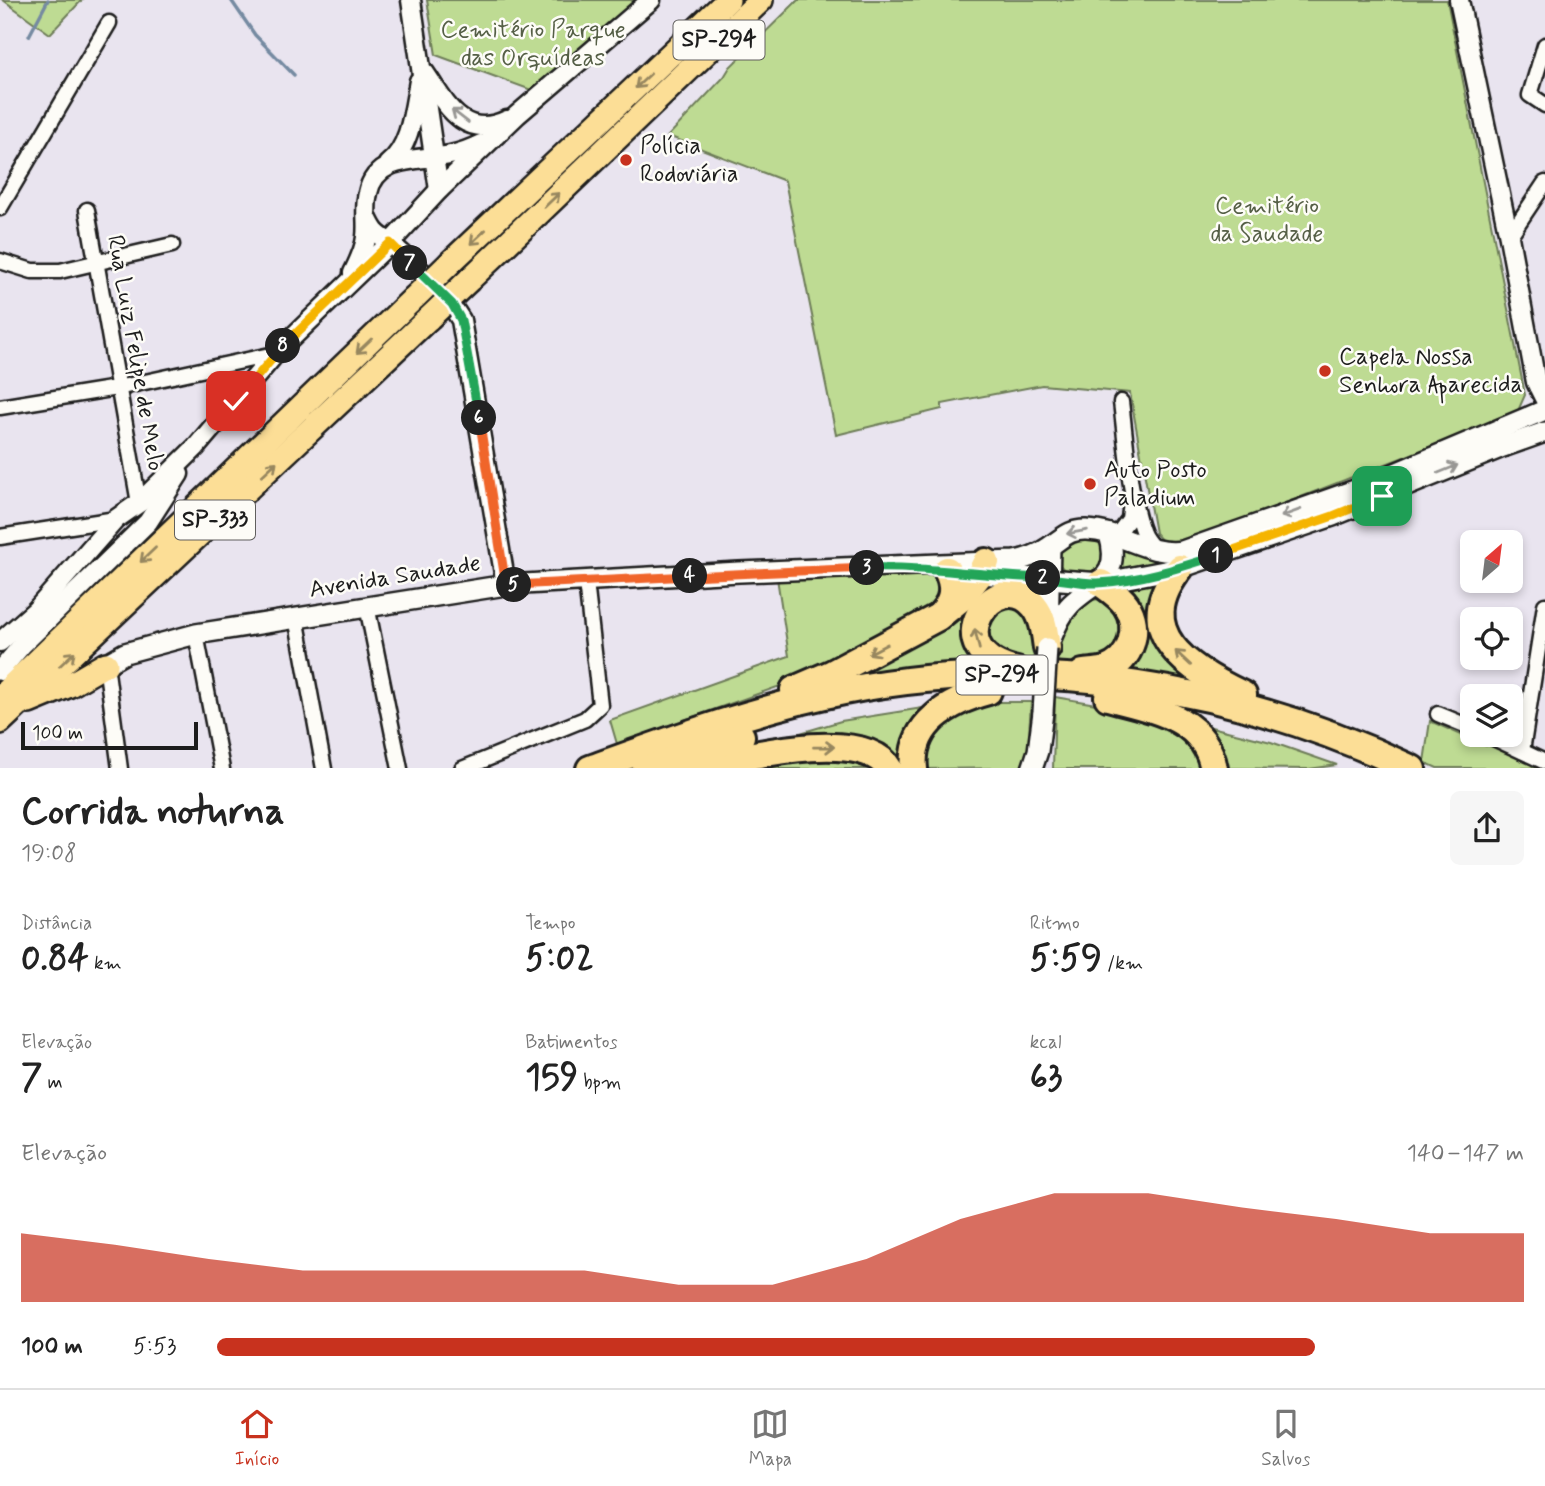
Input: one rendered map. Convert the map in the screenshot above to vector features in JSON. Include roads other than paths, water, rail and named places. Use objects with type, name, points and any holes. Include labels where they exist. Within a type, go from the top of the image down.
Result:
[{"type":"highway","name":"SP-294","points":[[414,299],[728,0]]},
{"type":"highway","name":"SP-294","points":[[429,318],[761,0]]},
{"type":"highway","name":"SP-333","points":[[5,710],[414,299]]},
{"type":"highway","name":"SP-333","points":[[5,710],[429,318]]},
{"type":"highway","points":[[1180,568],[1168,582],[1160,616],[1168,642],[1175,652],[1202,674],[1307,725]]},
{"type":"highway","points":[[938,617],[949,605],[953,590],[947,570]]},
{"type":"highway","points":[[677,738],[831,674],[938,617],[989,571]]},
{"type":"highway","points":[[1062,676],[1105,670],[1123,657],[1132,641],[1132,617],[1126,604],[1101,583]]},
{"type":"highway","points":[[1029,674],[1004,668],[984,656],[978,647],[975,634],[975,623],[980,611],[998,597],[1009,594],[1022,597],[1033,605],[1040,615],[1047,648]]},
{"type":"highway","points":[[5,710],[70,685],[107,664]]},
{"type":"highway","name":"SP-294","points":[[590,768],[677,738],[804,700],[866,687],[961,676],[1029,674],[1182,691],[1245,706],[1359,744],[1412,768]]},
{"type":"highway","name":"SP-294","points":[[646,768],[776,725],[858,706],[988,691],[1053,692],[1189,709],[1268,728],[1371,768]]},
{"type":"highway","points":[[914,768],[912,758],[916,743],[933,718],[959,701],[988,691]]},
{"type":"highway","points":[[1108,698],[1167,713],[1186,723],[1209,751],[1214,768]]},
{"type":"highway","points":[[685,768],[784,750],[833,747],[858,749],[875,754],[889,768]]},
{"type":"main road","points":[[908,566],[989,571],[1050,547],[1071,531],[1085,530],[1112,535],[1157,552],[1182,551],[1543,421]]},
{"type":"main road","points":[[908,566],[989,571],[1073,583],[1101,583],[1180,568],[1333,516],[1503,447],[1543,421]]},
{"type":"main road","points":[[1047,648],[1064,612],[1101,583],[1113,556],[1112,535]]},
{"type":"main road","points":[[1032,768],[1038,751],[1042,712],[1050,604],[1050,547]]},
{"type":"main road","name":"Avenida Saudade","points":[[107,664],[125,653],[196,634],[506,585],[908,566]]},
{"type":"main road","points":[[989,571],[1039,591],[1050,604]]},
{"type":"main road","points":[[1042,712],[1048,748],[1047,768]]},
{"type":"street","points":[[411,0],[439,190]]},
{"type":"street","points":[[0,671],[12,639],[36,610],[116,519],[139,503],[196,447],[275,354],[390,243],[490,140],[651,0]]},
{"type":"street","points":[[1459,0],[1509,237],[1536,382],[1531,406],[1543,421]]},
{"type":"street","points":[[0,208],[108,23]]},
{"type":"street","points":[[1545,45],[1530,95],[1545,105]]},
{"type":"street","points":[[421,67],[460,119],[474,125],[493,127],[517,115]]},
{"type":"street","points":[[349,280],[364,246],[367,217],[365,204],[369,188],[384,168],[396,159],[402,148],[421,67]]},
{"type":"street","points":[[384,168],[404,160],[449,156],[490,140]]},
{"type":"street","points":[[1509,237],[1545,183]]},
{"type":"street","name":"Rua Luiz Felipe de Melo","points":[[87,210],[139,503]]},
{"type":"street","points":[[367,217],[374,233],[390,243],[452,304],[461,320],[506,585]]},
{"type":"street","points":[[0,261],[32,271],[60,271],[172,246]]},
{"type":"street","points":[[0,407],[117,388],[275,354]]},
{"type":"street","points":[[1122,402],[1132,482],[1144,536],[1157,552]]},
{"type":"street","points":[[12,639],[148,522],[196,447]]},
{"type":"street","points":[[1112,535],[1129,519],[1132,482]]},
{"type":"street","points":[[0,537],[116,519]]},
{"type":"street","points":[[462,768],[585,719],[600,705],[586,582]]},
{"type":"street","points":[[1522,751],[1541,654],[1545,605]]},
{"type":"street","points":[[367,606],[400,768]]},
{"type":"street","points":[[296,617],[324,768]]},
{"type":"street","points":[[196,634],[222,768]]},
{"type":"street","points":[[107,664],[120,768]]},
{"type":"street","points":[[1438,714],[1460,723]]},
{"type":"street","points":[[1513,747],[1545,762]]},
{"type":"waterway","points":[[29,36],[48,0]]},
{"type":"waterway","points":[[231,0],[255,35],[294,75]]},
{"type":"place","name":"Polícia Rodoviária","points":[[626,160]]},
{"type":"place","name":"Capela Nossa Senhora Aparecida","points":[[1325,371]]},
{"type":"place","name":"Auto Posto Paladium","points":[[1090,484]]},
{"type":"park label","name":"Cemitério Parque das Orquídeas","points":[[533,44]]},
{"type":"park label","name":"Cemitério da Saudade","points":[[1267,220]]}]
